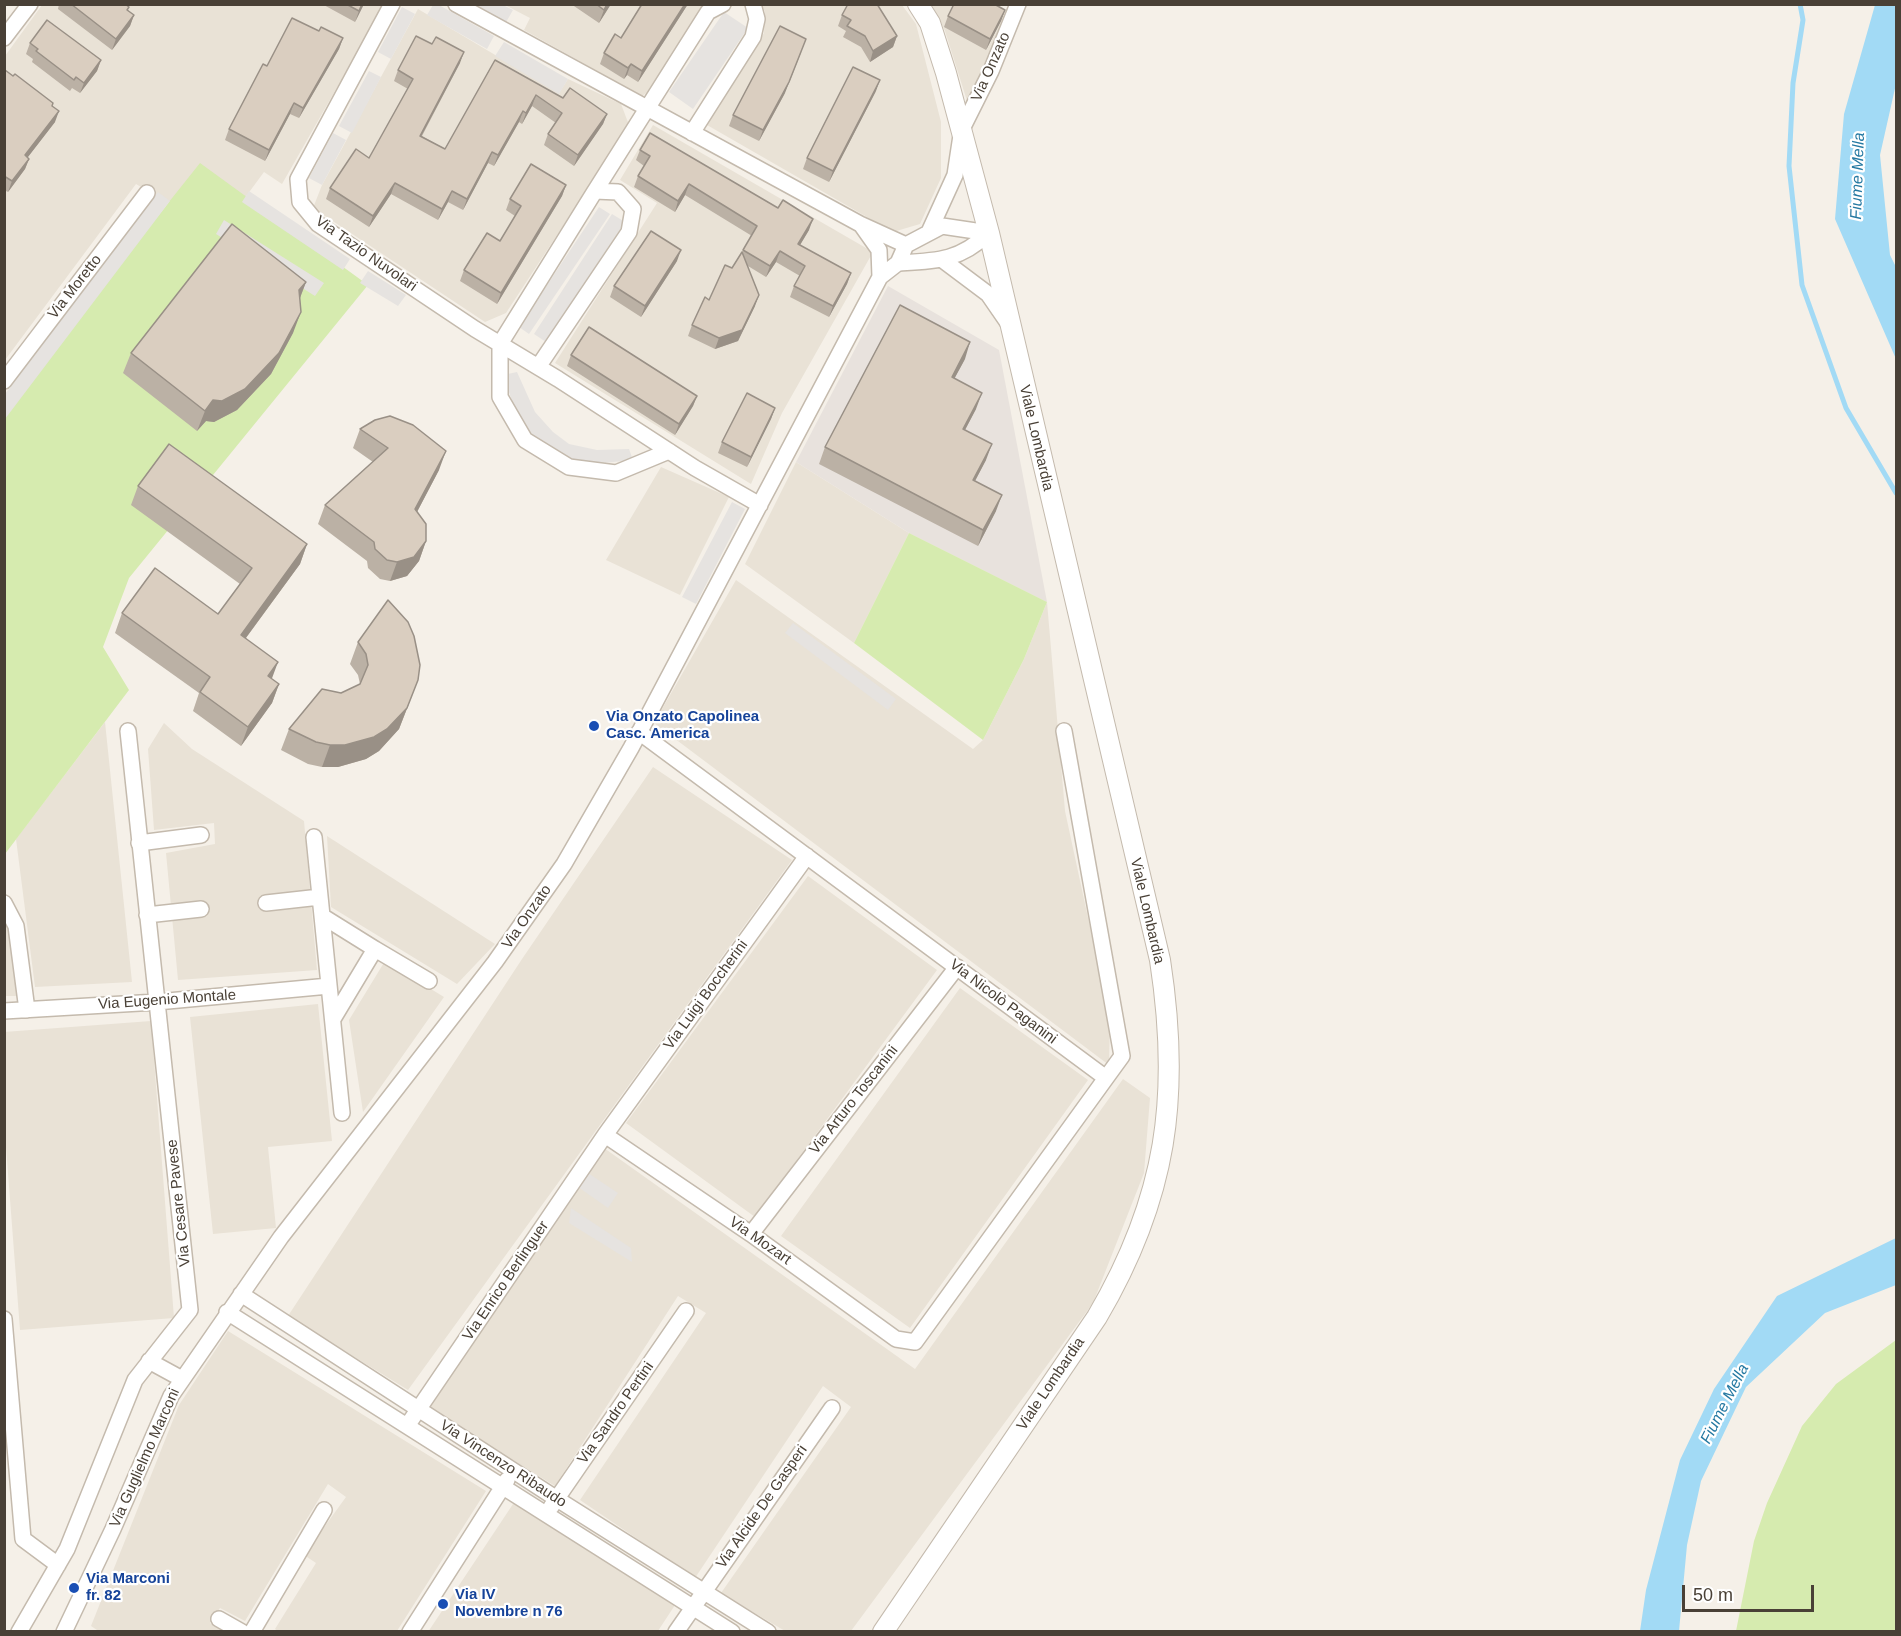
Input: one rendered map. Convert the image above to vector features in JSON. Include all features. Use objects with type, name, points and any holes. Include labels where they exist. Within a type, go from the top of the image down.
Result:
[{"type":"street","points":[[4,38],[30,4]]},
{"type":"street","name":"Via Tazio Nuvolari","points":[[392,4],[298,179],[300,202],[318,224],[500,344],[669,451],[760,505]]},
{"type":"street","points":[[456,4],[860,224],[906,245]]},
{"type":"street","points":[[669,451],[616,473],[568,467],[525,440],[500,397],[500,344],[708,12],[723,4]]},
{"type":"street","points":[[692,132],[753,37],[757,20],[753,4]]},
{"type":"street","name":"Viale Lombardia","points":[[883,1632],[1097,1317],[1121,1275],[1149,1205],[1159,1170],[1167,1123],[1170,1070],[1168,1010],[1160,960],[989,233],[962,129],[930,23],[918,4]]},
{"type":"street","name":"Via Onzato","points":[[929,232],[955,174],[962,129],[991,71],[1018,4]]},
{"type":"street","points":[[538,367],[629,232],[633,209],[618,192],[595,191]]},
{"type":"street","name":"Via Moretto","points":[[4,381],[147,193]]},
{"type":"street","points":[[860,224],[879,250],[880,277]]},
{"type":"street","points":[[880,277],[898,263],[906,245],[942,226],[989,233]]},
{"type":"street","points":[[898,263],[944,261],[973,248],[989,233]]},
{"type":"street","points":[[944,261],[987,294],[1011,328]]},
{"type":"street","name":"Via Onzato","points":[[241,1294],[379,1108],[495,962],[564,864],[639,732],[880,277]]},
{"type":"street","name":"Via Cesare Pavese","points":[[19,1632],[67,1549],[135,1380],[190,1310],[128,731]]},
{"type":"street","points":[[1064,731],[1122,1056],[1106,1078]]},
{"type":"street","name":"Via Nicolò Paganini","points":[[639,732],[1106,1078]]},
{"type":"street","points":[[139,843],[201,836]]},
{"type":"street","points":[[314,837],[342,1113]]},
{"type":"street","name":"Via Luigi Boccherini","points":[[604,1135],[807,856]]},
{"type":"street","points":[[266,903],[320,897]]},
{"type":"street","points":[[4,903],[16,926],[27,1010]]},
{"type":"street","points":[[147,915],[201,909]]},
{"type":"street","points":[[322,916],[429,981]]},
{"type":"street","points":[[333,1018],[375,949]]},
{"type":"street","name":"Via Arturo Toscanini","points":[[751,1234],[957,967]]},
{"type":"street","name":"Via Eugenio Montale","points":[[4,1011],[157,1002],[329,986]]},
{"type":"street","name":"Via Mozart","points":[[604,1135],[751,1234],[896,1339],[915,1342],[1106,1078]]},
{"type":"street","name":"Via Enrico Berlinguer","points":[[407,1426],[604,1135]]},
{"type":"street","name":"Via Guglielmo Marconi","points":[[64,1632],[113,1529],[171,1396],[241,1294]]},
{"type":"street","name":"Via Vincenzo Ribaudo","points":[[241,1294],[556,1499],[768,1632]]},
{"type":"street","name":"Via Sandro Pertini","points":[[546,1514],[686,1311]]},
{"type":"street","name":"Via Vincenzo Ribaudo","points":[[227,1312],[732,1632]]},
{"type":"street","points":[[4,1319],[23,1539],[58,1565]]},
{"type":"street","points":[[149,1361],[182,1379]]},
{"type":"street","name":"Via Alcide De Gasperi","points":[[676,1632],[832,1408]]},
{"type":"street","points":[[410,1632],[513,1470]]},
{"type":"street","points":[[252,1632],[324,1510]]},
{"type":"street","points":[[219,1619],[242,1632]]},
{"type":"shaded area","points":[[42,5],[384,5],[282,184],[264,172],[219,233],[136,184],[5,360],[5,56]]},
{"type":"shaded area","points":[[433,5],[439,5],[494,36],[487,49],[427,15]]},
{"type":"shaded area","points":[[471,5],[503,5],[513,10],[505,24]]},
{"type":"shaded area","points":[[505,5],[706,5],[651,90],[642,96],[524,30],[530,18]]},
{"type":"shaded area","points":[[762,5],[902,5],[916,24],[941,122],[941,178],[920,224],[893,232],[707,125],[764,33],[765,12]]},
{"type":"shaded area","points":[[932,5],[992,5],[1010,13],[968,104],[945,31]]},
{"type":"shaded area","points":[[402,7],[415,14],[391,59],[378,52]]},
{"type":"shaded area","points":[[418,9],[559,93],[568,79],[621,104],[629,125],[506,313],[485,322],[313,208],[322,185]]},
{"type":"shaded area","points":[[724,12],[748,28],[693,109],[669,92]]},
{"type":"shaded area","points":[[504,42],[568,79],[559,94],[495,56]]},
{"type":"shaded area","points":[[369,71],[381,77],[352,133],[339,126]]},
{"type":"shaded area","points":[[653,125],[873,252],[782,413],[751,484],[555,363],[657,203],[620,180]]},
{"type":"shaded area","points":[[333,133],[346,140],[322,185],[309,178]]},
{"type":"shaded area","points":[[249,191],[350,259],[343,270],[242,202]]},
{"type":"shaded area","points":[[158,192],[170,201],[5,419],[5,394]]},
{"type":"shaded area","points":[[599,207],[610,214],[529,334],[519,327]]},
{"type":"shaded area","points":[[612,214],[625,222],[546,342],[534,334]]},
{"type":"shaded area","points":[[224,220],[324,283],[315,296],[216,234]]},
{"type":"shaded area","points":[[368,271],[406,295],[398,306],[360,283]]},
{"type":"shaded area","points":[[888,286],[999,350],[1047,602],[909,533],[796,462]]},
{"type":"shaded area","points":[[517,372],[535,412],[553,432],[569,444],[597,450],[629,449],[633,460],[593,464],[561,456],[542,445],[519,421],[503,375]]},
{"type":"shaded area","points":[[796,462],[909,533],[854,643],[745,564]]},
{"type":"shaded area","points":[[661,467],[729,497],[680,595],[606,560]]},
{"type":"shaded area","points":[[732,502],[745,509],[696,604],[682,597]]},
{"type":"shaded area","points":[[736,580],[973,749],[983,740],[1024,659],[1047,602],[1065,811],[1110,1020],[1109,1065],[654,723]]},
{"type":"shaded area","points":[[793,623],[896,699],[888,710],[785,633]]},
{"type":"shaded area","points":[[105,722],[132,982],[35,987],[16,839]]},
{"type":"shaded area","points":[[164,723],[192,749],[304,821],[317,970],[178,980],[166,853],[215,844],[214,823],[154,830],[148,749]]},
{"type":"shaded area","points":[[653,767],[792,860],[408,1390],[288,1316],[522,959]]},
{"type":"shaded area","points":[[327,836],[495,944],[457,984],[331,907]]},
{"type":"shaded area","points":[[808,876],[937,970],[755,1217],[626,1123]]},
{"type":"shaded area","points":[[5,924],[9,927],[17,996],[5,996]]},
{"type":"shaded area","points":[[385,961],[444,997],[363,1112],[349,1020]]},
{"type":"shaded area","points":[[960,988],[1088,1080],[910,1328],[781,1236]]},
{"type":"shaded area","points":[[318,1004],[332,1141],[268,1147],[276,1228],[213,1234],[190,1017]]},
{"type":"shaded area","points":[[151,1021],[174,1318],[20,1330],[5,1134],[4,1032]]},
{"type":"shaded area","points":[[1123,1079],[1150,1098],[1144,1173],[1093,1303],[851,1631],[785,1631],[721,1593],[851,1407],[823,1386],[695,1578],[580,1500],[706,1313],[678,1296],[555,1486],[428,1408],[604,1148],[915,1369]]},
{"type":"shaded area","points":[[588,1173],[618,1193],[608,1208],[578,1187]]},
{"type":"shaded area","points":[[571,1208],[631,1248],[632,1262],[569,1223]]},
{"type":"shaded area","points":[[228,1331],[486,1491],[397,1631],[279,1632],[275,1629],[316,1563],[304,1555],[346,1497],[328,1484],[245,1621],[220,1608],[210,1623],[224,1631],[100,1632],[91,1626],[179,1405]]},
{"type":"shaded area","points":[[515,1501],[675,1605],[658,1631],[428,1632]]},
{"type":"green space","points":[[200,163],[368,285],[129,578],[103,647],[129,690],[5,854],[4,409]]},
{"type":"green space","points":[[909,533],[1047,602],[1024,659],[983,740],[854,643]]},
{"type":"green space","points":[[1896,1340],[1896,1631],[1736,1631],[1754,1541],[1767,1503],[1802,1426],[1836,1384]]},
{"type":"water","name":"Fiume Mella","points":[[1875,5],[1896,5],[1896,84],[1880,155],[1890,255],[1896,267],[1896,359],[1835,219],[1844,114]]},
{"type":"water","name":"Fiume Mella","points":[[1896,1238],[1896,1285],[1825,1313],[1746,1387],[1701,1481],[1687,1545],[1679,1631],[1640,1631],[1646,1590],[1680,1460],[1714,1389],[1777,1296]]},
{"type":"building","points":[[71,4],[125,4],[129,7],[127,10],[134,15],[116,39]]},
{"type":"building","points":[[346,4],[362,4],[359,11]]},
{"type":"building","points":[[596,4],[607,4],[604,10]]},
{"type":"building","points":[[642,4],[685,4],[642,71],[631,64],[628,68],[604,53],[615,34],[621,38]]},
{"type":"building","points":[[848,4],[877,4],[897,36],[873,51],[865,36],[847,26],[851,20],[842,15]]},
{"type":"building","points":[[954,4],[994,4],[1005,10],[990,39],[948,16]]},
{"type":"building","points":[[292,18],[319,31],[321,27],[343,38],[303,108],[294,103],[269,150],[229,129],[263,64],[267,66]]},
{"type":"building","points":[[47,20],[101,60],[84,83],[76,77],[74,80],[36,51],[38,49],[30,43]]},
{"type":"building","points":[[780,26],[806,39],[789,82],[763,130],[733,115]]},
{"type":"building","points":[[416,36],[432,44],[436,37],[464,52],[420,136],[445,149],[495,60],[563,98],[570,88],[607,114],[578,155],[548,134],[562,113],[536,95],[526,113],[523,111],[498,155],[492,152],[467,199],[452,191],[442,209],[395,183],[373,216],[330,188],[356,149],[369,158],[413,79],[398,70]]},
{"type":"building","points":[[853,67],[880,80],[833,171],[807,158]]},
{"type":"building","points":[[5,70],[13,76],[15,74],[53,103],[52,106],[59,111],[25,155],[29,159],[12,181],[4,176]]},
{"type":"building","points":[[650,133],[778,208],[783,200],[813,219],[798,244],[851,273],[833,306],[794,286],[805,266],[780,251],[770,266],[743,250],[757,226],[689,184],[678,201],[638,176],[650,156],[640,150]]},
{"type":"building","points":[[531,164],[566,185],[501,293],[464,270],[487,233],[500,241],[521,206],[510,199]]},
{"type":"building","points":[[232,224],[306,282],[299,290],[301,312],[279,353],[245,389],[222,401],[213,400],[205,411],[131,353]]},
{"type":"building","points":[[651,231],[681,250],[645,306],[614,286]]},
{"type":"building","points":[[742,252],[759,295],[742,330],[719,338],[692,325],[705,297],[709,300],[725,265],[732,268]]},
{"type":"building","points":[[900,305],[970,342],[952,377],[982,393],[963,429],[992,444],[973,480],[1002,495],[983,530],[825,447]]},
{"type":"building","points":[[589,327],[697,396],[679,424],[571,355]]},
{"type":"building","points":[[747,393],[775,408],[751,457],[722,442]]},
{"type":"building","points":[[390,416],[413,425],[446,451],[415,509],[426,524],[426,541],[414,557],[397,562],[387,560],[375,549],[374,542],[325,505],[388,448],[360,429],[375,420]]},
{"type":"building","points":[[169,444],[307,544],[241,635],[278,662],[268,676],[279,684],[248,727],[200,692],[210,677],[122,613],[155,568],[218,614],[252,568],[138,486]]},
{"type":"building","points":[[388,600],[408,622],[414,636],[420,665],[418,680],[407,708],[387,729],[374,737],[345,745],[316,742],[289,729],[322,689],[341,693],[360,684],[368,665],[366,654],[358,642]]},
{"type":"waterway","points":[[1800,4],[1803,20],[1793,83],[1789,166],[1802,285],[1846,408],[1896,493]]},
{"type":"place","name":"Via Onzato Capolinea Casc. America","points":[[594,726]]},
{"type":"place","name":"Via Marconi fr. 82","points":[[74,1588]]},
{"type":"place","name":"Via IV Novembre n 76","points":[[443,1604]]}]
